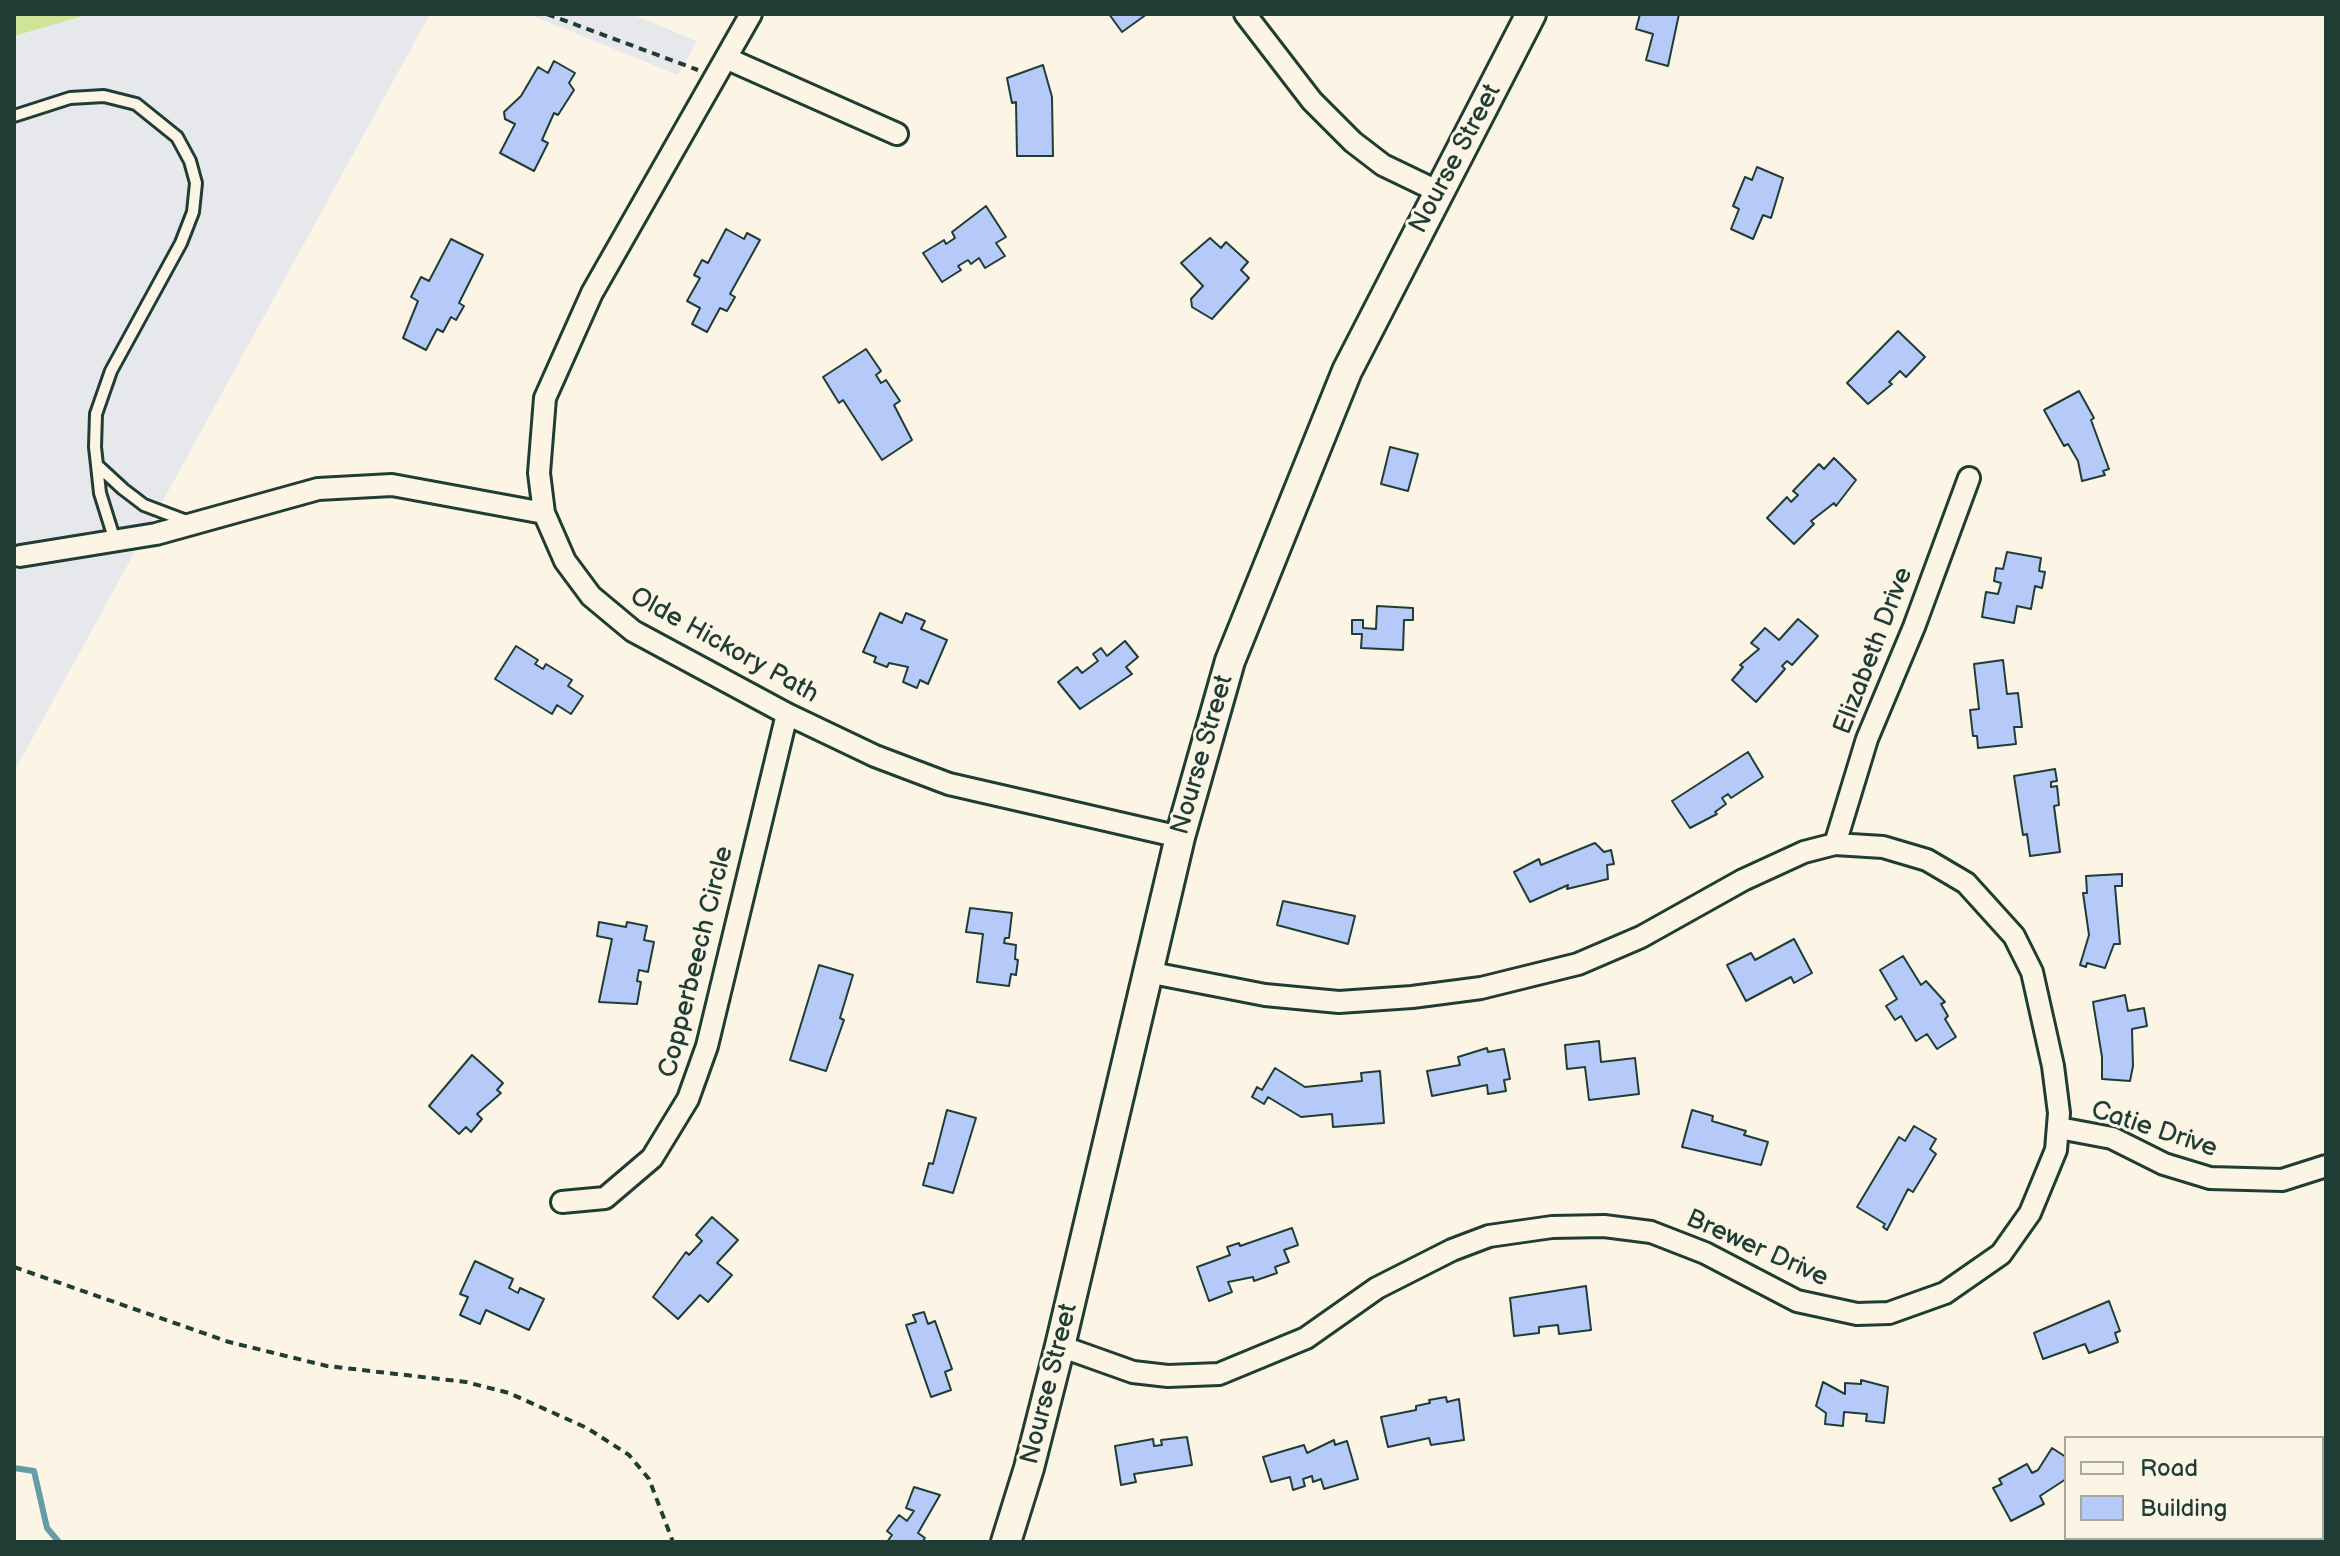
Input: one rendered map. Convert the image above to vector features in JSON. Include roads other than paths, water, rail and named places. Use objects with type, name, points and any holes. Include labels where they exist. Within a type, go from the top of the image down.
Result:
[{"type":"main road","name":"Nourse Street","points":[[1006,1542],[1029,1468],[1060,1346],[1147,972],[1219,694],[1267,563],[1347,371],[1531,14]]},
{"type":"street","name":"Olde Hickory Path","points":[[751,14],[592,293],[545,398],[539,473],[544,513],[565,561],[591,596],[633,631],[787,714],[875,756],[949,784],[1180,837]]},
{"type":"street","points":[[1245,14],[1312,101],[1353,142],[1383,165],[1439,192]]},
{"type":"street","points":[[723,67],[897,134]]},
{"type":"street","name":"Elizabeth Drive","points":[[1835,844],[1867,739],[1914,627],[1969,478]]},
{"type":"street","points":[[17,555],[115,541],[194,524],[245,507],[318,489],[392,485],[544,513]]},
{"type":"street","name":"Copperbeech Circle","points":[[562,1202],[605,1198],[652,1158],[688,1099],[707,1046],[787,714]]},
{"type":"street","name":"Brewer Drive","points":[[1060,1346],[1133,1372],[1168,1376],[1219,1374],[1314,1334],[1377,1288],[1452,1250],[1489,1236],[1552,1227],[1604,1226],[1651,1232],[1705,1253],[1797,1301],[1857,1314],[1889,1313],[1945,1293],[2001,1254],[2017,1235],[2042,1191],[2059,1128],[2053,1066],[2032,972],[2014,936],[1991,907],[1966,883],[1927,860],[1883,847],[1835,844],[1804,852],[1743,880],[1616,948],[1578,964],[1514,982],[1412,997],[1339,1002],[1265,995],[1147,972]]},
{"type":"street","name":"Catie Drive","points":[[2059,1128],[2112,1138],[2164,1164],[2210,1178],[2282,1180],[2326,1166]]},
{"type":"lane","points":[[14,116],[70,98],[104,96],[136,104],[177,137],[196,183],[193,212],[181,243],[111,371],[96,414],[100,493],[115,541]]},
{"type":"lane","points":[[97,465],[144,505],[194,524]]},
{"type":"waterway","points":[[14,1468],[34,1471],[47,1528],[59,1542]]}]
